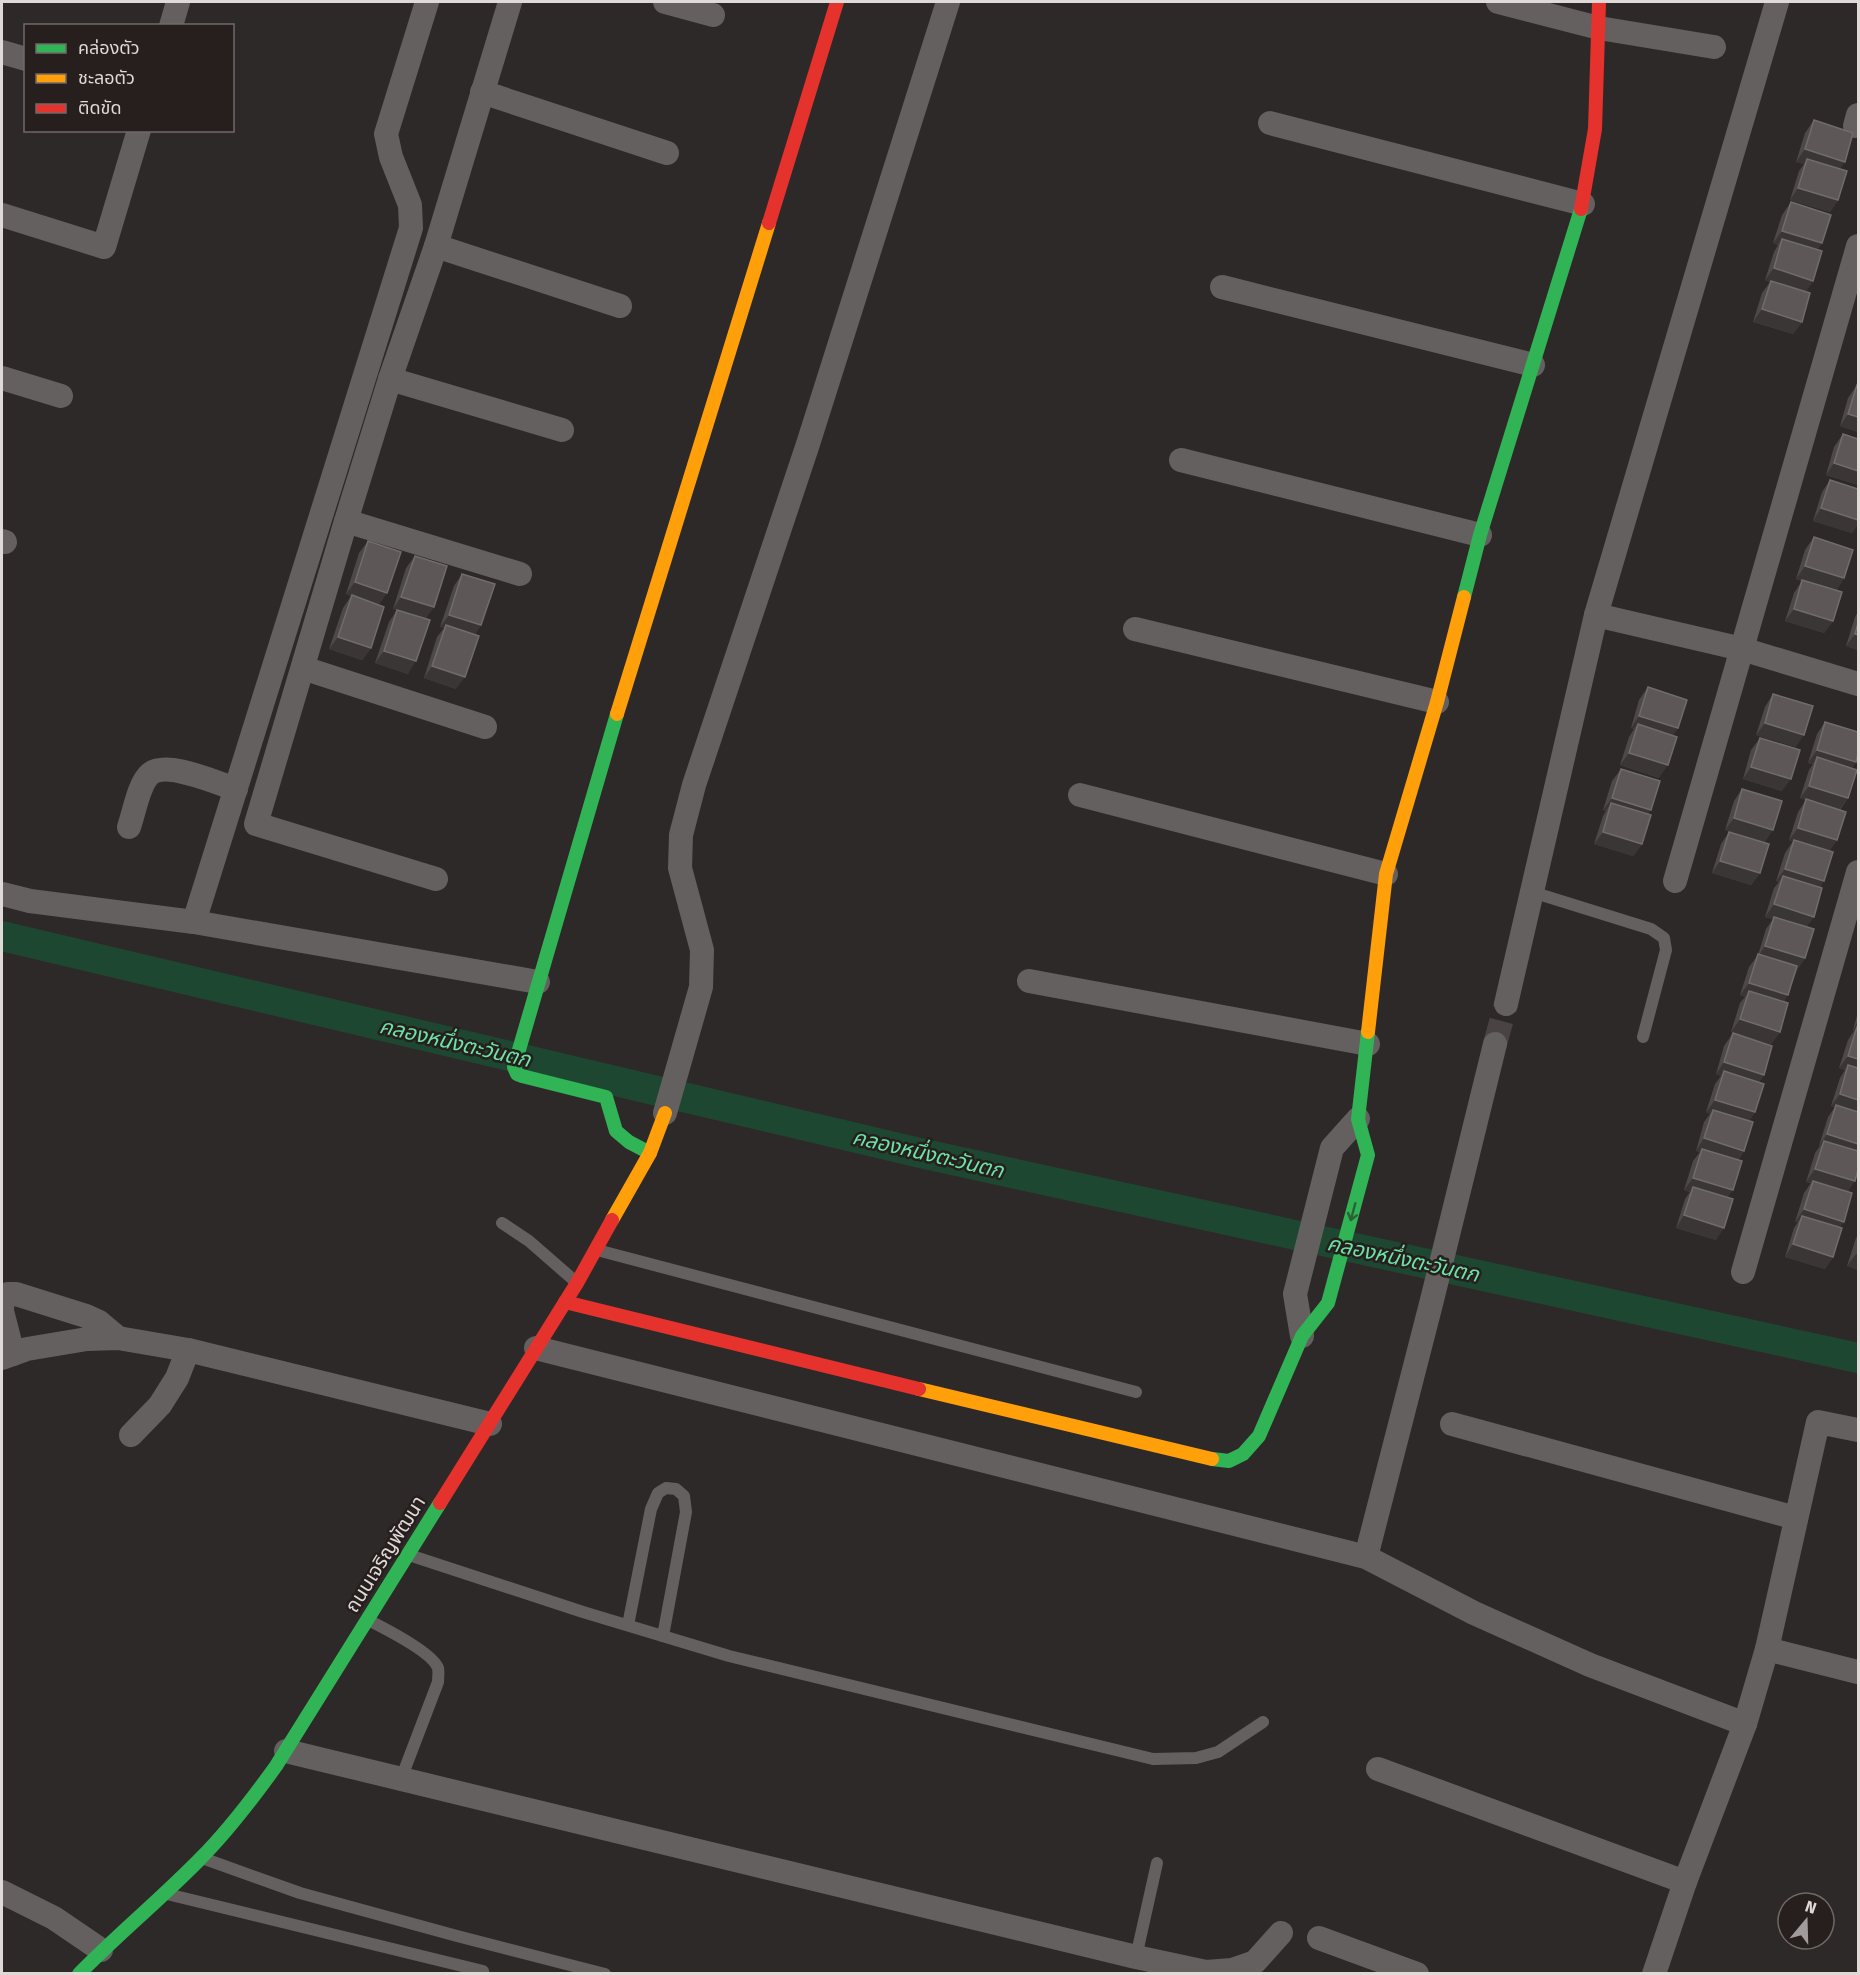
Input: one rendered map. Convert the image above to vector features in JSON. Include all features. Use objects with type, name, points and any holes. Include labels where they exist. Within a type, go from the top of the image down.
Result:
[{"type":"street","points":[[172,24],[178,2]]},
{"type":"street","points":[[194,922],[411,228],[410,205],[391,157],[386,134],[427,2]]},
{"type":"street","points":[[436,879],[256,824],[346,521],[390,379],[436,246],[510,2]]},
{"type":"street","points":[[665,2],[713,15]]},
{"type":"street","points":[[650,1153],[616,1131],[606,1097],[522,1076],[517,1074],[514,1067],[617,714],[837,2]]},
{"type":"street","points":[[665,1113],[701,987],[702,950],[680,868],[681,835],[694,785],[808,444],[948,2]]},
{"type":"street","points":[[1498,2],[1599,28],[1714,47]]},
{"type":"street","points":[[565,1302],[1203,1458],[1228,1461],[1243,1454],[1259,1436],[1302,1336],[1328,1303],[1368,1155],[1358,1119],[1386,874],[1437,702],[1480,535],[1584,204],[1595,129],[1599,2]]},
{"type":"street","points":[[1506,1004],[1596,615],[1777,2]]},
{"type":"street","points":[[2,52],[24,58]]},
{"type":"street","points":[[482,92],[667,153]]},
{"type":"street","points":[[1270,123],[1584,204]]},
{"type":"street","points":[[2,215],[104,247],[138,132]]},
{"type":"street","points":[[436,246],[620,306]]},
{"type":"street","points":[[1675,881],[1858,246]]},
{"type":"street","points":[[1222,287],[1533,365]]},
{"type":"street","points":[[2,378],[61,396]]},
{"type":"street","points":[[390,379],[562,430]]},
{"type":"street","points":[[1181,460],[1480,535]]},
{"type":"street","points":[[346,521],[520,574]]},
{"type":"street","points":[[1596,615],[1742,649],[1858,684]]},
{"type":"street","points":[[1135,629],[1437,702]]},
{"type":"street","points":[[303,668],[485,727]]},
{"type":"street","points":[[129,827],[142,784],[149,775],[160,769],[180,771],[236,789]]},
{"type":"street","points":[[1080,795],[1386,874]]},
{"type":"street","points":[[1743,1272],[1858,872]]},
{"type":"street","points":[[2,894],[30,901],[194,922],[536,991]]},
{"type":"street","points":[[1029,981],[1368,1044]]},
{"type":"street","points":[[1366,1557],[1495,1044]]},
{"type":"street","name":"ถนนเจริญพัฒนา","points":[[79,1974],[101,1950],[201,1857],[262,1785],[286,1751],[577,1283],[650,1153],[665,1113]]},
{"type":"street","points":[[1302,1336],[1295,1294],[1332,1148],[1358,1119]]},
{"type":"street","points":[[118,1338],[99,1322],[86,1316],[16,1294],[8,1294],[3,1302],[7,1356],[27,1348],[87,1339],[118,1338],[188,1350],[490,1424]]},
{"type":"street","points":[[536,1348],[1366,1557],[1474,1613],[1590,1665],[1745,1724]]},
{"type":"street","points":[[131,1435],[160,1405],[177,1378],[188,1350]]},
{"type":"street","points":[[1654,1974],[1685,1882],[1745,1724],[1767,1649],[1818,1422],[1858,1430]]},
{"type":"street","points":[[1452,1424],[1796,1518]]},
{"type":"street","points":[[1767,1649],[1858,1672]]},
{"type":"street","points":[[286,1751],[1206,1972],[1233,1970],[1255,1962],[1281,1933]]},
{"type":"street","points":[[1378,1769],[1685,1882]]},
{"type":"street","points":[[2,1892],[54,1918],[101,1950]]},
{"type":"street","points":[[1319,1938],[1417,1974]]},
{"type":"lane","points":[[1532,892],[1651,929],[1664,938],[1666,950],[1643,1037]]},
{"type":"lane","points":[[502,1223],[529,1241],[577,1283]]},
{"type":"lane","points":[[596,1250],[1136,1392]]},
{"type":"lane","points":[[628,1625],[651,1509],[658,1493],[666,1488],[676,1489],[684,1496],[687,1512],[663,1636]]},
{"type":"lane","points":[[408,1554],[729,1656],[1153,1759],[1196,1758],[1218,1752],[1263,1722]]},
{"type":"lane","points":[[367,1619],[412,1644],[438,1667],[438,1682],[401,1779]]},
{"type":"lane","points":[[201,1857],[300,1893],[605,1974]]},
{"type":"lane","points":[[1136,1957],[1157,1863]]},
{"type":"lane","points":[[163,1893],[483,1971]]},
{"type":"building","points":[[1814,120],[1853,133],[1845,162],[1805,149]]},
{"type":"building","points":[[1807,159],[1847,171],[1838,200],[1798,188]]},
{"type":"building","points":[[1791,202],[1831,215],[1822,243],[1782,231]]},
{"type":"building","points":[[1782,239],[1822,251],[1813,281],[1774,268]]},
{"type":"building","points":[[1771,281],[1810,293],[1802,322],[1762,309]]},
{"type":"building","points":[[1858,386],[1858,417],[1848,414]]},
{"type":"building","points":[[1843,434],[1858,439],[1858,471],[1834,463]]},
{"type":"building","points":[[1830,480],[1858,489],[1858,520],[1821,508]]},
{"type":"building","points":[[1814,537],[1853,550],[1844,578],[1805,566]]},
{"type":"building","points":[[368,541],[401,552],[387,593],[355,582]]},
{"type":"building","points":[[415,556],[447,566],[434,607],[401,597]]},
{"type":"building","points":[[462,574],[495,584],[481,625],[449,615]]},
{"type":"building","points":[[1802,580],[1842,592],[1833,621],[1794,609]]},
{"type":"building","points":[[352,595],[384,607],[371,648],[338,637]]},
{"type":"building","points":[[397,610],[430,620],[416,661],[384,651]]},
{"type":"building","points":[[446,625],[479,636],[465,677],[432,666]]},
{"type":"building","points":[[1648,687],[1687,700],[1678,728],[1639,716]]},
{"type":"building","points":[[1773,694],[1813,706],[1804,735],[1765,723]]},
{"type":"building","points":[[1825,722],[1858,732],[1856,762],[1817,750]]},
{"type":"building","points":[[1638,724],[1677,737],[1668,765],[1629,753]]},
{"type":"building","points":[[1760,738],[1800,750],[1791,779],[1751,767]]},
{"type":"building","points":[[1817,757],[1857,770],[1848,798],[1809,786]]},
{"type":"building","points":[[1621,769],[1660,781],[1651,810],[1612,798]]},
{"type":"building","points":[[1742,789],[1782,801],[1773,830],[1734,818]]},
{"type":"building","points":[[1806,799],[1846,812],[1837,840],[1798,828]]},
{"type":"building","points":[[1611,803],[1651,815],[1642,844],[1603,832]]},
{"type":"building","points":[[1729,832],[1769,844],[1760,873],[1720,861]]},
{"type":"building","points":[[1794,840],[1833,852],[1824,881],[1785,869]]},
{"type":"building","points":[[1783,876],[1822,888],[1814,917],[1774,904]]},
{"type":"building","points":[[1774,917],[1814,929],[1805,958],[1765,946]]},
{"type":"building","points":[[1758,954],[1797,966],[1788,995],[1749,983]]},
{"type":"building","points":[[1749,991],[1788,1003],[1780,1032],[1740,1019]]},
{"type":"building","points":[[1858,1028],[1858,1059],[1848,1056]]},
{"type":"building","points":[[1733,1033],[1772,1046],[1764,1075],[1724,1062]]},
{"type":"building","points":[[1848,1065],[1858,1068],[1858,1100],[1840,1094]]},
{"type":"building","points":[[1724,1071],[1764,1084],[1755,1112],[1715,1100]]},
{"type":"building","points":[[1836,1105],[1858,1112],[1858,1144],[1827,1134]]},
{"type":"building","points":[[1713,1110],[1753,1122],[1744,1151],[1704,1138]]},
{"type":"building","points":[[1824,1141],[1858,1151],[1858,1170],[1855,1181],[1815,1169]]},
{"type":"building","points":[[1702,1149],[1742,1161],[1733,1190],[1693,1178]]},
{"type":"building","points":[[1813,1181],[1852,1193],[1844,1222],[1804,1209]]},
{"type":"building","points":[[1693,1187],[1733,1199],[1724,1228],[1684,1215]]},
{"type":"building","points":[[1802,1216],[1842,1228],[1833,1257],[1793,1244]]},
{"type":"waterway","name":"คลองหนึ่งตะวันตก","points":[[2,936],[920,1153],[1858,1358]]},
{"type":"tunnel","points":[[1495,1044],[1506,1004]]},
{"type":"traffic: fast","points":[[1464,597],[1480,535],[1581,209]]},
{"type":"traffic: fast","points":[[617,714],[514,1067],[517,1074],[522,1076],[606,1097],[616,1131],[629,1142],[650,1153]]},
{"type":"traffic: fast","points":[[1212,1459],[1229,1461],[1243,1454],[1259,1436],[1302,1336],[1328,1303],[1368,1155],[1358,1119],[1368,1032]]},
{"type":"traffic: fast","points":[[79,1974],[200,1859],[249,1802],[276,1766],[440,1503]]},
{"type":"traffic: slow","points":[[617,714],[769,223]]},
{"type":"traffic: slow","points":[[1368,1032],[1386,874],[1437,702],[1464,597]]},
{"type":"traffic: slow","points":[[612,1220],[650,1153],[665,1113]]},
{"type":"traffic: slow","points":[[919,1389],[1212,1459]]},
{"type":"traffic: jam","points":[[769,223],[837,2]]},
{"type":"traffic: jam","points":[[1581,209],[1595,129],[1599,2]]},
{"type":"traffic: jam","points":[[440,1503],[577,1283],[612,1220]]},
{"type":"traffic: jam","points":[[565,1302],[919,1389]]}]
